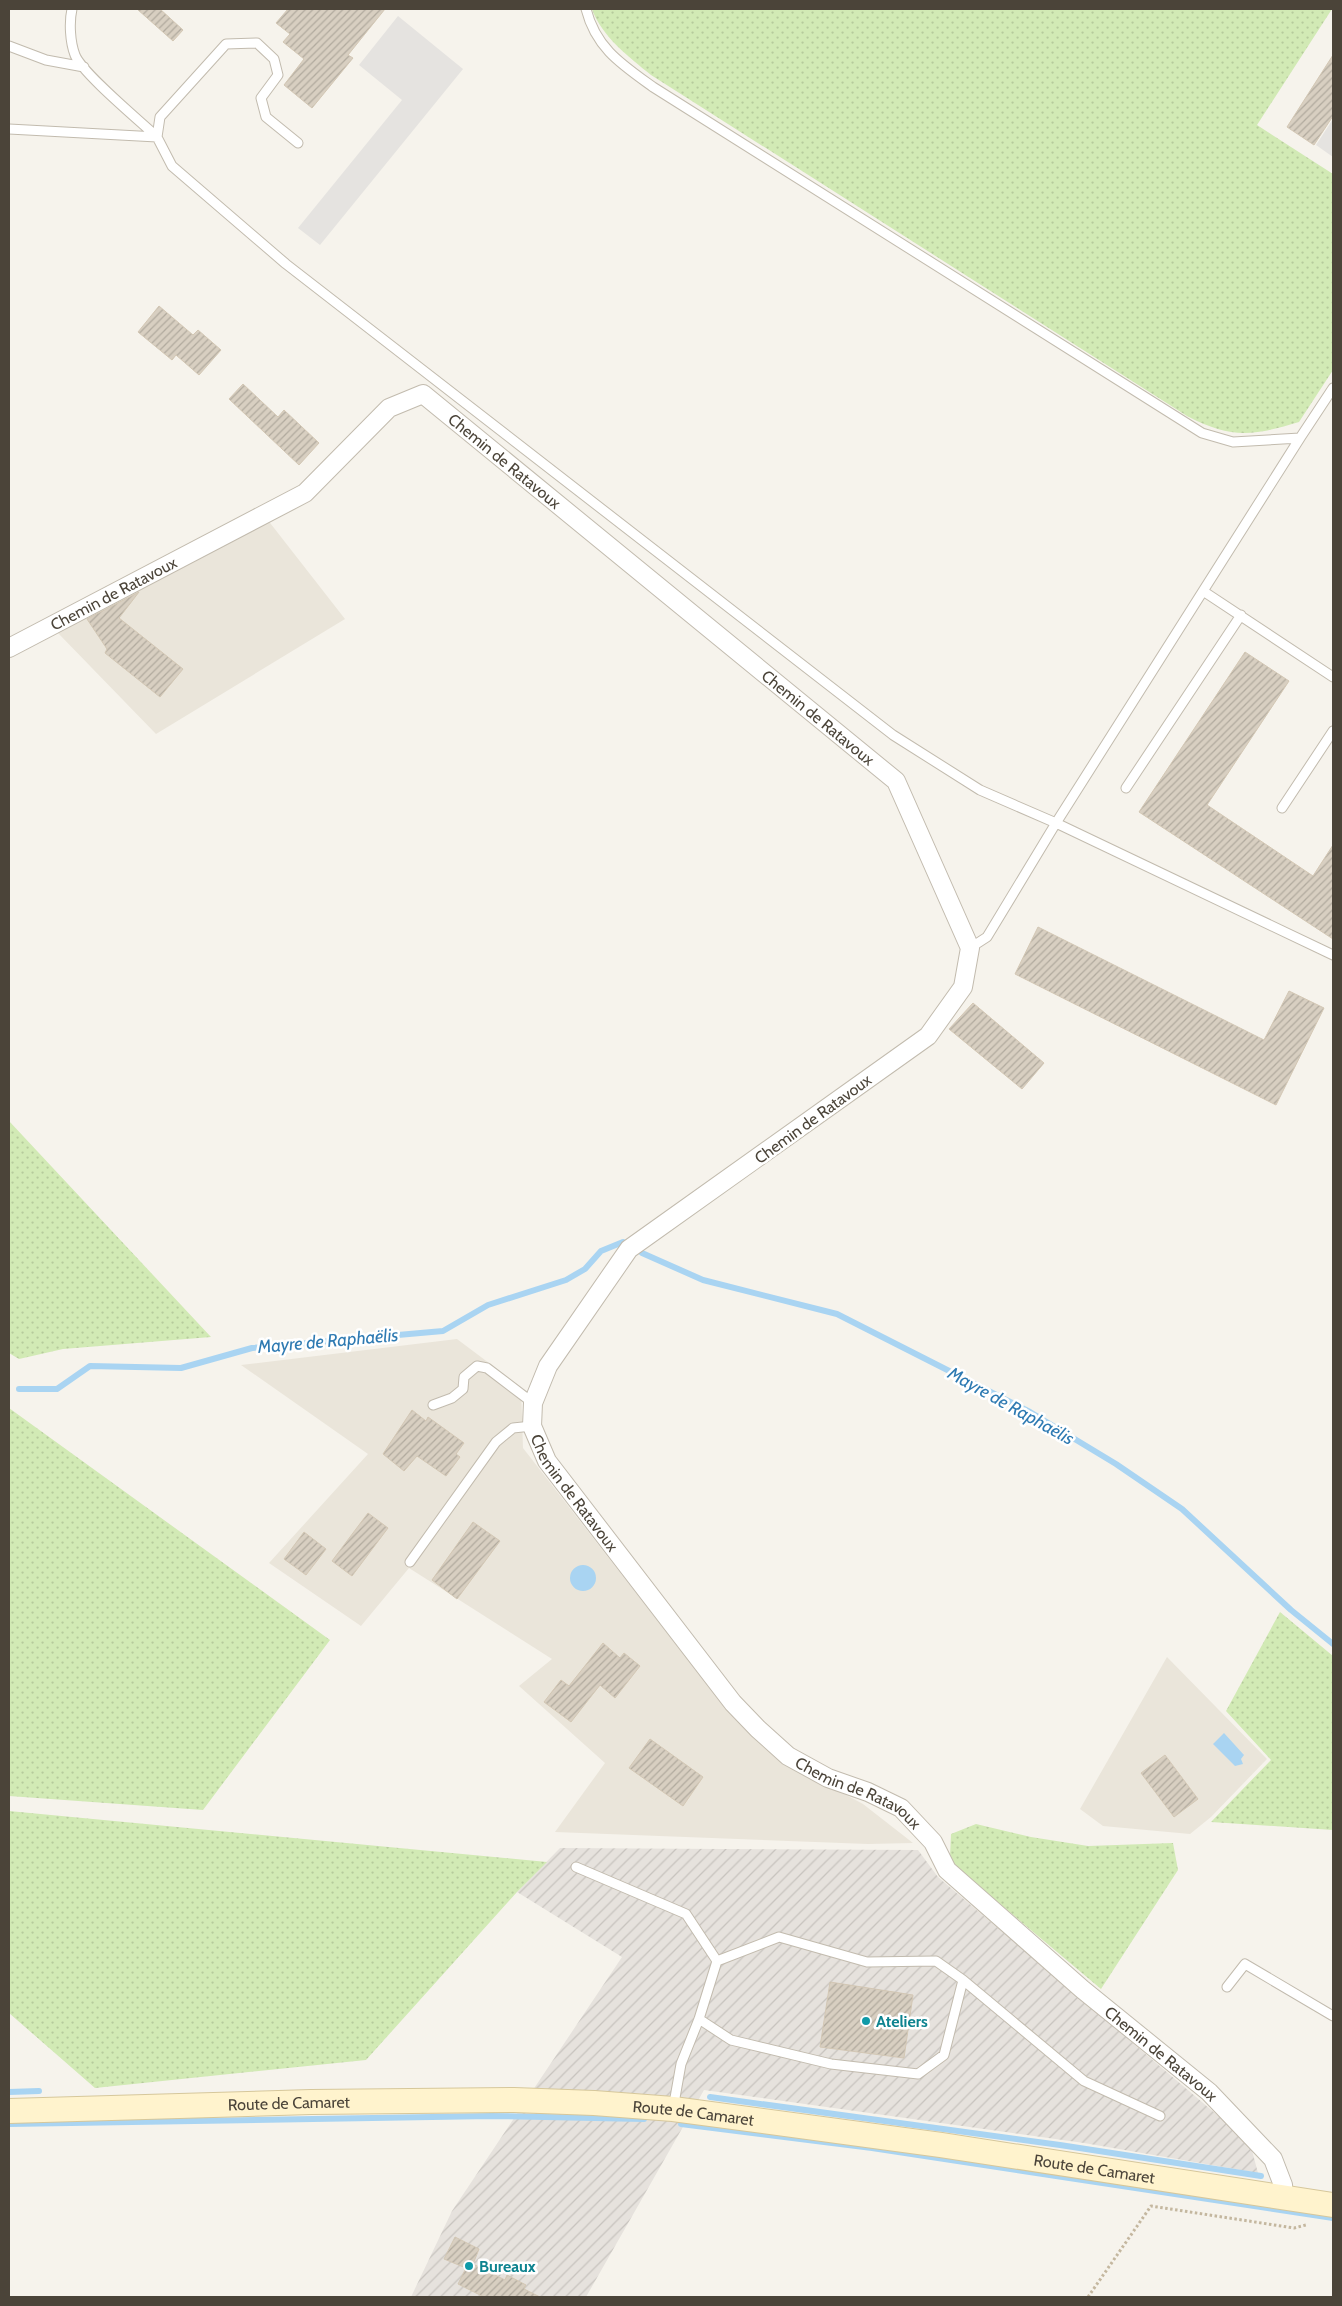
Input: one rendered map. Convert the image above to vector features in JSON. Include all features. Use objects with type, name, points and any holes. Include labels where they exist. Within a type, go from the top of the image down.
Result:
[{"type":"main road","name":"Route de Camaret","points":[[9,2111],[311,2102],[514,2100],[594,2103],[673,2109],[941,2145],[1325,2203]]},
{"type":"street","name":"Chemin de Ratavoux","points":[[9,648],[305,493],[389,408],[423,394],[896,781],[970,948],[963,987],[928,1036],[629,1249],[548,1366],[532,1403],[532,1426],[548,1461],[733,1703],[788,1756],[828,1778],[868,1792],[901,1808],[933,1842],[947,1870],[1082,1989],[1209,2092],[1273,2159],[1284,2196]]},
{"type":"lane","points":[[72,9],[70,20],[75,55],[157,137],[172,166],[286,264],[894,735],[980,790],[1056,823],[1333,956]]},
{"type":"lane","points":[[586,9],[591,28],[614,58],[653,87],[1202,433],[1233,442],[1300,438]]},
{"type":"lane","points":[[157,137],[160,117],[226,44],[257,44],[274,59],[278,75],[261,98],[266,117],[298,143]]},
{"type":"lane","points":[[9,46],[46,60],[84,66]]},
{"type":"lane","points":[[9,129],[157,137]]},
{"type":"lane","points":[[970,948],[987,937],[1056,823],[1333,388]]},
{"type":"lane","points":[[1203,590],[1333,677]]},
{"type":"lane","points":[[1126,788],[1240,615]]},
{"type":"lane","points":[[1282,808],[1333,731]]},
{"type":"lane","points":[[433,1405],[452,1398],[463,1389],[464,1377],[477,1366],[487,1368],[532,1403]]},
{"type":"lane","points":[[410,1562],[496,1442],[513,1428],[532,1426]]},
{"type":"lane","points":[[576,1867],[686,1914],[717,1961]]},
{"type":"lane","points":[[717,1961],[779,1937],[867,1962],[936,1962],[963,1980],[1084,2081],[1160,2116]]},
{"type":"lane","points":[[673,2109],[681,2064],[699,2019],[717,1961]]},
{"type":"lane","points":[[1227,1987],[1245,1964],[1333,2016]]},
{"type":"lane","points":[[699,2019],[731,2040],[831,2064],[918,2074],[944,2055],[963,1980]]},
{"type":"path","points":[[1088,2297],[1151,2206],[1294,2228],[1307,2224],[1325,2203]]},
{"type":"shaded area","points":[[398,16],[463,69],[320,245],[298,228],[402,100],[359,65]]},
{"type":"shaded area","points":[[1333,119],[1333,157],[1316,145]]},
{"type":"shaded area","points":[[267,519],[345,619],[156,734],[58,633],[76,621]]},
{"type":"shaded area","points":[[457,1339],[521,1387],[523,1448],[678,1647],[742,1723],[822,1782],[863,1804],[913,1843],[868,1844],[555,1832],[605,1763],[519,1686],[552,1659],[409,1568],[361,1626],[269,1563],[368,1454],[241,1365]]},
{"type":"shaded area","points":[[1167,1657],[1267,1759],[1211,1817],[1190,1834],[1103,1826],[1080,1809]]},
{"type":"shaded area","points":[[560,1848],[918,1850],[938,1877],[1250,2143],[1258,2173],[1084,2143],[704,2090],[586,2297],[411,2297],[452,2211],[622,1957],[517,1892]]},
{"type":"green space","points":[[592,9],[1332,9],[1257,125],[1333,174],[1333,370],[1299,422],[1268,430],[1242,433],[1217,429],[1187,416],[651,75],[625,54],[609,37],[602,29]]},
{"type":"green space","points":[[9,1121],[211,1337],[63,1349],[19,1359],[9,1353]]},
{"type":"green space","points":[[9,1408],[330,1640],[203,1810],[9,1796]]},
{"type":"green space","points":[[1280,1612],[1333,1656],[1333,1830],[1211,1822],[1271,1760],[1226,1711]]},
{"type":"green space","points":[[9,1811],[547,1862],[517,1892],[366,2060],[95,2088],[9,2013]]},
{"type":"green space","points":[[976,1824],[1031,1837],[1088,1846],[1173,1843],[1178,1870],[1101,1989],[955,1866],[950,1857],[951,1834]]},
{"type":"water","points":[[583,1565],[592,1569],[596,1578],[592,1587],[583,1591],[574,1587],[570,1578],[574,1569]]},
{"type":"water","points":[[1224,1733],[1244,1755],[1241,1759],[1243,1764],[1235,1766],[1213,1744]]},
{"type":"building","points":[[137,9],[160,9],[183,30],[173,41]]},
{"type":"building","points":[[288,9],[385,9],[348,55],[353,58],[312,108],[284,85],[304,59],[283,42],[290,34],[276,23]]},
{"type":"building","points":[[1333,55],[1333,116],[1314,145],[1287,127]]},
{"type":"building","points":[[159,306],[193,335],[198,330],[221,350],[199,375],[176,355],[172,360],[138,332]]},
{"type":"building","points":[[243,384],[278,417],[284,410],[319,443],[299,465],[229,399]]},
{"type":"building","points":[[139,592],[119,618],[183,669],[160,697],[105,653],[107,649],[87,619]]},
{"type":"building","points":[[1245,652],[1289,681],[1207,805],[1313,876],[1333,845],[1333,939],[1139,812]]},
{"type":"building","points":[[1038,927],[1264,1040],[1289,991],[1324,1008],[1276,1105],[1015,974]]},
{"type":"building","points":[[973,1003],[1044,1063],[1022,1089],[949,1029]]},
{"type":"building","points":[[412,1410],[426,1421],[428,1417],[464,1443],[456,1454],[460,1457],[446,1476],[417,1456],[404,1471],[383,1454]]},
{"type":"building","points":[[368,1513],[388,1528],[352,1576],[332,1561]]},
{"type":"building","points":[[473,1522],[500,1541],[457,1599],[432,1580]]},
{"type":"building","points":[[304,1532],[326,1549],[306,1575],[284,1559]]},
{"type":"building","points":[[603,1643],[620,1658],[624,1653],[640,1666],[615,1698],[600,1685],[571,1722],[544,1702],[561,1680],[569,1686]]},
{"type":"building","points":[[650,1739],[703,1777],[683,1806],[629,1768]]},
{"type":"building","points":[[1165,1755],[1198,1799],[1174,1817],[1141,1773]]},
{"type":"building","name":"Ateliers","points":[[830,1982],[913,1995],[904,2058],[820,2047]]},
{"type":"building","name":"Bureaux","points":[[455,2237],[479,2249],[473,2264],[505,2280],[507,2275],[526,2285],[524,2289],[540,2297],[484,2297],[458,2284],[466,2268],[444,2259]]},
{"type":"waterway","name":"Mayre de Raphaëlis","points":[[19,1389],[57,1389],[90,1366],[181,1368],[252,1348],[443,1331],[488,1305],[566,1280],[585,1269],[601,1251],[623,1242]]},
{"type":"waterway","name":"Mayre de Raphaëlis","points":[[642,1253],[703,1280],[837,1314],[1030,1412],[1116,1464],[1182,1509],[1291,1610],[1333,1644]]},
{"type":"waterway","points":[[9,2092],[39,2091]]},
{"type":"waterway","points":[[710,2097],[1060,2145],[1261,2176]]},
{"type":"waterway","points":[[9,2124],[491,2116],[644,2119]]},
{"type":"waterway","points":[[681,2124],[872,2148],[1333,2218]]},
{"type":"place","name":"Ateliers","points":[[866,2021]]},
{"type":"place","name":"Bureaux","points":[[469,2266]]}]
